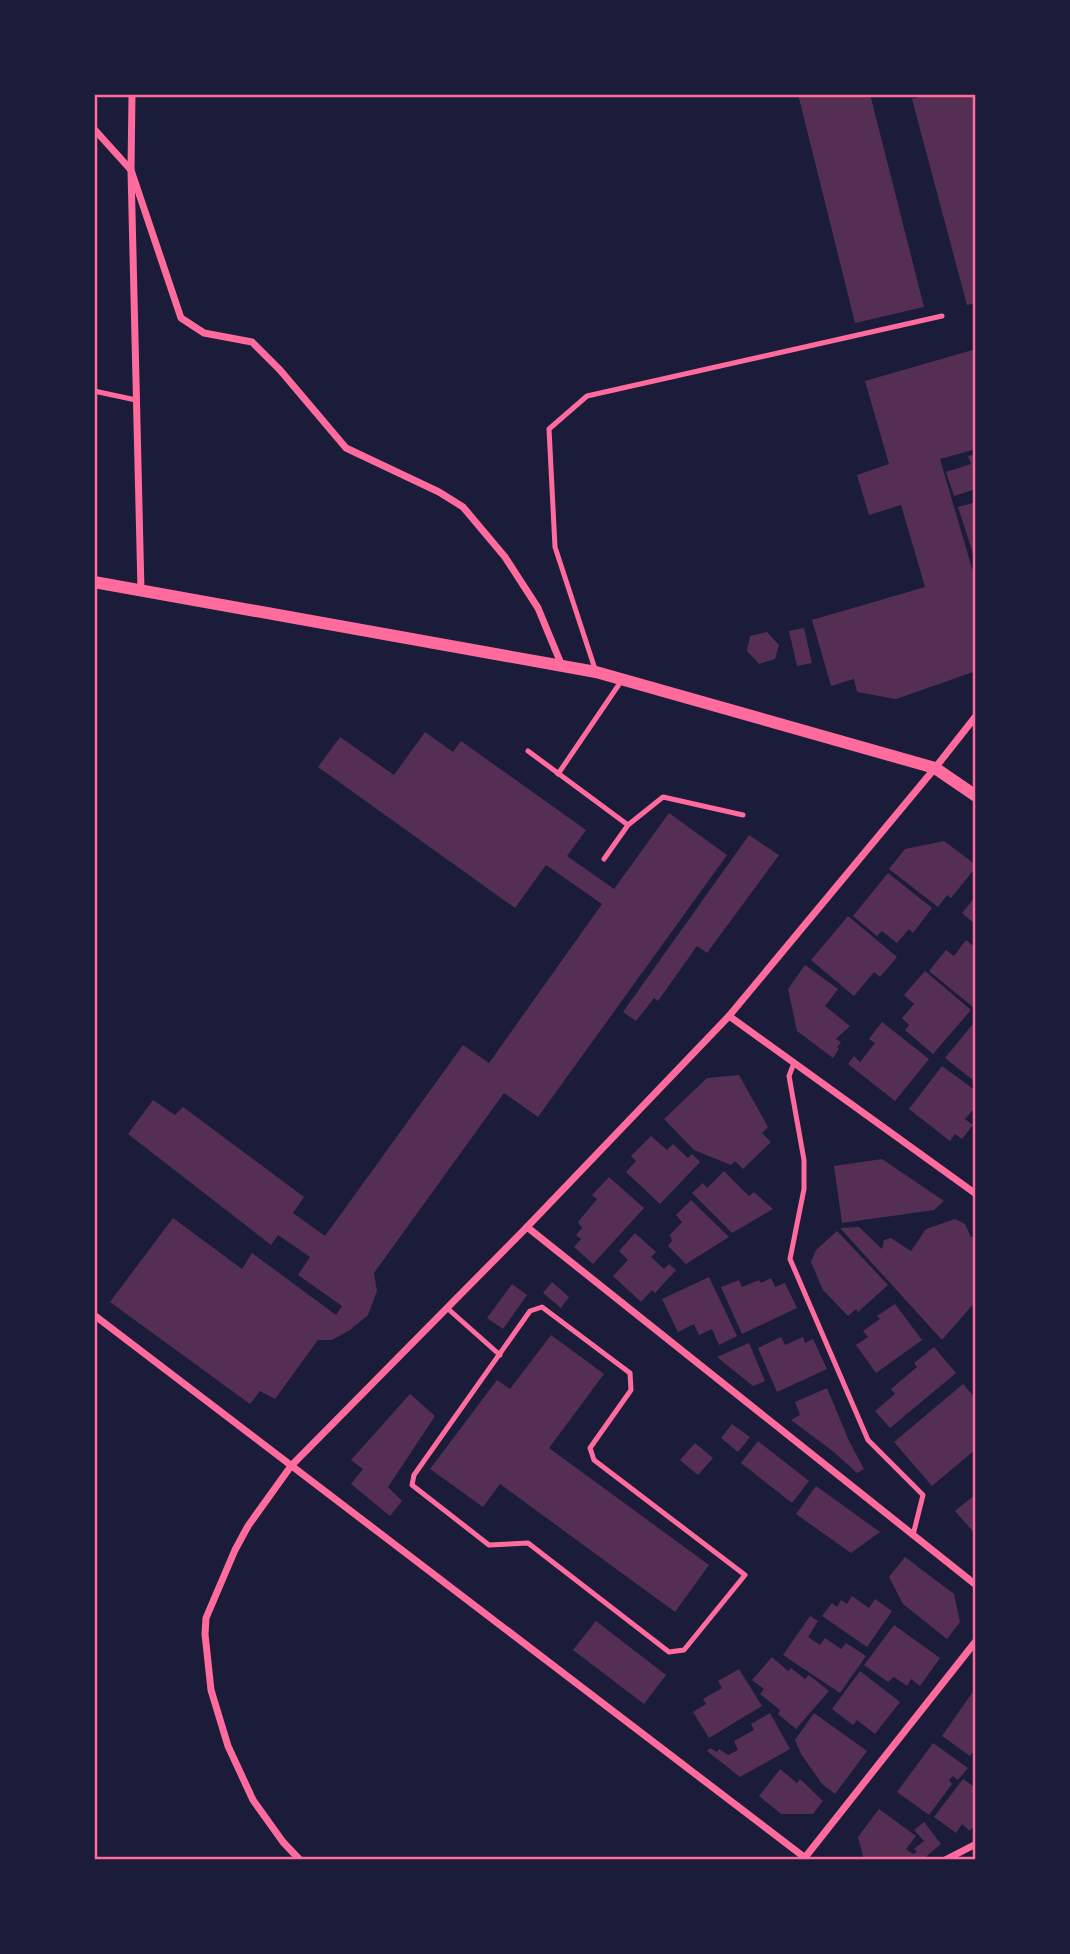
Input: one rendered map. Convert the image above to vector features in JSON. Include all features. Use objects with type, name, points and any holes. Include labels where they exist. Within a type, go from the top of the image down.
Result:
[{"type":"street","points":[[132,94],[131,170],[141,591]]},
{"type":"street","points":[[94,129],[131,170],[181,318],[204,334],[253,342],[346,449],[439,492],[463,507],[505,557],[538,608],[562,666]]},
{"type":"street","points":[[94,582],[597,672],[935,768],[975,796]]},
{"type":"street","points":[[300,1860],[283,1842],[253,1800],[228,1746],[211,1690],[205,1634],[206,1618],[248,1526],[291,1466],[527,1227],[729,1016],[975,716]]},
{"type":"street","points":[[729,1016],[975,1194]]},
{"type":"street","points":[[527,1227],[975,1586]]},
{"type":"street","points":[[94,1315],[806,1859],[975,1641]]},
{"type":"street","points":[[945,1860],[975,1844]]},
{"type":"lane","points":[[597,672],[555,547],[550,429],[587,396],[942,316]]},
{"type":"lane","points":[[94,391],[136,400]]},
{"type":"lane","points":[[558,774],[622,680]]},
{"type":"lane","points":[[528,751],[628,825]]},
{"type":"lane","points":[[604,859],[628,825],[663,797],[743,815]]},
{"type":"lane","points":[[794,1063],[789,1076],[804,1160],[804,1189],[790,1259],[869,1440],[923,1495],[913,1535]]},
{"type":"lane","points":[[542,1307],[630,1373],[631,1390],[590,1448],[594,1460],[745,1575],[684,1650],[669,1652],[528,1543],[489,1545],[412,1485],[414,1475],[500,1355],[530,1311],[542,1307]]},
{"type":"lane","points":[[447,1308],[500,1355]]},
{"type":"building","points":[[798,94],[870,94],[924,307],[855,323]]},
{"type":"building","points":[[930,94],[976,94],[976,303],[967,305],[912,99]]},
{"type":"building","points":[[976,349],[976,449],[940,459],[976,582],[976,671],[896,699],[857,692],[854,679],[831,686],[812,620],[925,587],[901,505],[869,515],[857,475],[889,464],[865,381]]},
{"type":"building","points":[[976,454],[976,489],[954,496],[946,472],[971,464],[968,456]]},
{"type":"building","points":[[976,502],[976,560],[975,560],[958,507]]},
{"type":"building","points":[[804,628],[812,663],[797,666],[789,631]]},
{"type":"building","points":[[767,632],[779,645],[775,659],[759,664],[747,651],[750,636]]},
{"type":"building","points":[[425,732],[453,752],[461,741],[586,830],[567,856],[614,889],[669,813],[727,855],[538,1117],[504,1093],[374,1273],[377,1291],[368,1315],[332,1340],[318,1340],[275,1399],[260,1391],[250,1404],[110,1302],[173,1218],[242,1269],[252,1253],[336,1315],[342,1306],[298,1275],[310,1257],[278,1235],[271,1245],[128,1134],[153,1100],[175,1115],[183,1107],[304,1197],[293,1213],[325,1236],[463,1045],[489,1063],[602,904],[546,865],[515,908],[318,767],[340,737],[394,775]]},
{"type":"building","points":[[749,835],[779,855],[707,953],[697,946],[658,1001],[654,998],[636,1021],[623,1012]]},
{"type":"building","points":[[944,841],[976,867],[951,898],[947,895],[938,907],[889,869],[905,849]]},
{"type":"building","points":[[888,873],[932,908],[913,933],[909,929],[897,943],[882,931],[877,936],[853,916]]},
{"type":"building","points":[[976,896],[976,925],[962,913]]},
{"type":"building","points":[[848,916],[897,957],[880,977],[874,972],[854,996],[811,960]]},
{"type":"building","points":[[966,940],[976,948],[976,1004],[973,1007],[929,971],[946,950],[954,956]]},
{"type":"building","points":[[805,965],[838,989],[825,1006],[850,1026],[836,1039],[841,1042],[833,1058],[797,1031],[788,989]]},
{"type":"building","points":[[925,971],[971,1010],[933,1054],[905,1030],[909,1025],[902,1018],[914,1004],[904,995]]},
{"type":"building","points":[[976,1020],[976,1078],[973,1080],[945,1058]]},
{"type":"building","points":[[882,1022],[929,1059],[895,1101],[848,1064],[854,1056],[860,1062],[875,1043],[869,1039]]},
{"type":"building","points":[[942,1066],[976,1091],[976,1106],[965,1119],[973,1125],[962,1139],[955,1134],[950,1141],[909,1109]]},
{"type":"building","points":[[739,1075],[768,1127],[762,1133],[771,1142],[743,1169],[735,1161],[731,1165],[694,1150],[664,1119],[707,1078]]},
{"type":"building","points":[[651,1136],[667,1150],[673,1144],[688,1158],[692,1154],[700,1162],[660,1204],[626,1172],[636,1161],[631,1156]]},
{"type":"building","points":[[882,1159],[944,1201],[934,1210],[842,1223],[834,1166]]},
{"type":"building","points":[[724,1171],[749,1196],[754,1192],[773,1209],[732,1233],[692,1193],[703,1183],[707,1188]]},
{"type":"building","points":[[609,1177],[644,1208],[593,1264],[574,1247],[581,1239],[576,1235],[582,1228],[578,1222],[597,1199],[592,1195]]},
{"type":"building","points":[[691,1200],[729,1237],[686,1264],[668,1246],[672,1241],[670,1235],[682,1222],[676,1215]]},
{"type":"building","points":[[955,1219],[965,1224],[971,1237],[976,1236],[976,1301],[942,1340],[840,1228],[859,1227],[882,1249],[884,1240],[891,1238],[911,1251],[926,1229]]},
{"type":"building","points":[[837,1231],[888,1285],[858,1312],[856,1309],[848,1316],[823,1290],[811,1262],[816,1250]]},
{"type":"building","points":[[635,1233],[656,1252],[651,1257],[664,1269],[669,1264],[676,1270],[655,1293],[652,1290],[641,1302],[613,1276],[628,1260],[619,1251]]},
{"type":"building","points":[[709,1277],[737,1336],[719,1345],[712,1329],[699,1335],[694,1324],[678,1332],[662,1299]]},
{"type":"building","points":[[771,1278],[775,1287],[785,1283],[797,1308],[742,1334],[721,1287],[739,1280],[742,1287]]},
{"type":"building","points":[[552,1282],[569,1297],[561,1308],[543,1293]]},
{"type":"building","points":[[512,1284],[527,1295],[503,1329],[487,1318]]},
{"type":"building","points":[[895,1304],[922,1340],[876,1373],[856,1345],[868,1337],[863,1331],[880,1319],[877,1316]]},
{"type":"building","points":[[551,1335],[604,1374],[549,1448],[709,1565],[675,1612],[500,1484],[483,1507],[430,1469],[497,1380],[510,1389]]},
{"type":"building","points":[[781,1337],[785,1345],[803,1337],[805,1343],[813,1339],[827,1369],[777,1392],[758,1348]]},
{"type":"building","points":[[749,1343],[765,1381],[753,1386],[717,1357]]},
{"type":"building","points":[[934,1347],[956,1373],[890,1428],[875,1411],[895,1394],[891,1389],[917,1367],[914,1363]]},
{"type":"building","points":[[963,1384],[976,1399],[976,1449],[932,1486],[894,1442]]},
{"type":"building","points":[[827,1388],[864,1469],[857,1473],[791,1420],[800,1415],[795,1402]]},
{"type":"building","points":[[410,1394],[435,1416],[388,1487],[402,1501],[390,1516],[351,1484],[363,1469],[351,1460]]},
{"type":"building","points":[[732,1424],[750,1437],[738,1452],[721,1438]]},
{"type":"building","points":[[758,1441],[809,1481],[792,1503],[741,1463]]},
{"type":"building","points":[[695,1443],[713,1458],[698,1475],[680,1460]]},
{"type":"building","points":[[816,1486],[880,1532],[851,1553],[796,1514]]},
{"type":"building","points":[[976,1494],[976,1535],[955,1511]]},
{"type":"building","points":[[905,1557],[954,1594],[960,1622],[947,1639],[903,1604],[889,1577]]},
{"type":"building","points":[[852,1596],[869,1608],[875,1599],[892,1611],[867,1647],[822,1616],[832,1603],[837,1607],[841,1600],[847,1604]]},
{"type":"building","points":[[810,1616],[818,1621],[808,1637],[820,1645],[825,1638],[841,1649],[846,1643],[866,1656],[840,1693],[783,1655]]},
{"type":"building","points":[[596,1621],[666,1675],[644,1704],[573,1650]]},
{"type":"building","points":[[894,1625],[940,1658],[920,1686],[911,1679],[907,1686],[894,1677],[888,1682],[864,1665]]},
{"type":"building","points":[[772,1657],[788,1671],[791,1668],[805,1679],[809,1675],[829,1691],[796,1729],[778,1714],[780,1710],[760,1694],[764,1689],[752,1680]]},
{"type":"building","points":[[739,1669],[762,1706],[709,1738],[693,1712],[706,1704],[703,1699],[722,1688],[718,1681]]},
{"type":"building","points":[[860,1671],[900,1702],[875,1734],[857,1720],[853,1725],[832,1709]]},
{"type":"building","points":[[972,1693],[976,1696],[976,1748],[970,1756],[942,1736]]},
{"type":"building","points":[[770,1713],[790,1749],[740,1777],[707,1751],[710,1748],[717,1752],[719,1749],[728,1755],[738,1750],[734,1741],[754,1730],[751,1724]]},
{"type":"building","points":[[814,1713],[867,1751],[835,1794],[822,1784],[801,1754],[795,1740]]},
{"type":"building","points":[[933,1743],[968,1768],[958,1780],[953,1776],[949,1780],[952,1784],[929,1815],[897,1792]]},
{"type":"building","points":[[780,1769],[797,1783],[800,1779],[823,1801],[813,1814],[781,1814],[759,1796]]},
{"type":"building","points":[[963,1779],[976,1788],[976,1823],[970,1831],[962,1824],[956,1833],[934,1817]]},
{"type":"building","points":[[879,1809],[916,1836],[906,1849],[913,1854],[917,1852],[914,1849],[924,1841],[914,1830],[924,1822],[941,1844],[922,1860],[864,1860],[858,1837]]}]
